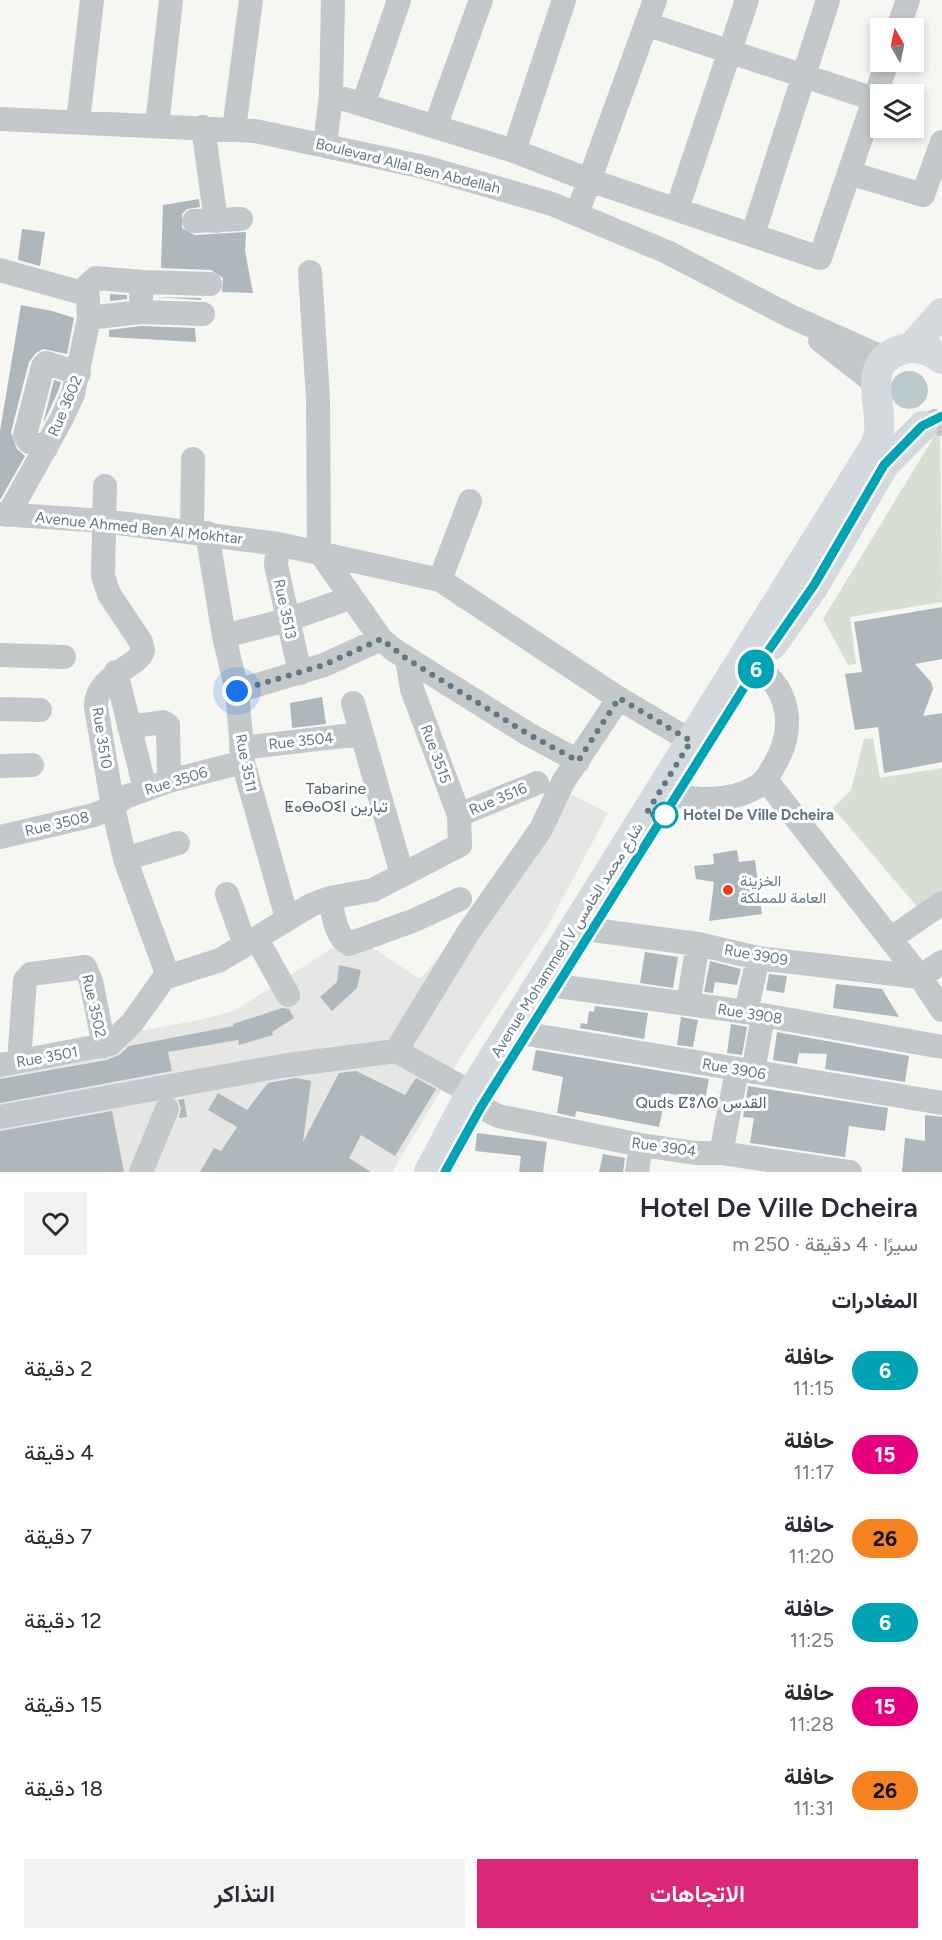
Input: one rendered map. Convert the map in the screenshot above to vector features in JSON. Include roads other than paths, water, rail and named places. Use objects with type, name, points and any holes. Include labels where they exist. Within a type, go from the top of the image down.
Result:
[{"type":"main road","points":[[935,422],[908,426],[894,421],[884,412],[876,391],[879,369],[942,313]]},
{"type":"main road","points":[[900,352],[923,348],[942,359]]},
{"type":"main road","name":"Avenue Mohammed V شارع محمد الخامس","points":[[429,1172],[477,1100],[691,741],[870,454],[878,438],[876,391]]},
{"type":"main road","name":"Avenue Mohammed V شارع محمد الخامس","points":[[444,1172],[477,1100],[527,1034],[757,667],[814,585],[884,465],[935,422]]},
{"type":"street","points":[[78,121],[92,0]]},
{"type":"street","points":[[157,125],[171,0]]},
{"type":"street","points":[[234,129],[251,0]]},
{"type":"street","points":[[325,145],[331,95],[333,0]]},
{"type":"street","points":[[363,105],[399,0]]},
{"type":"street","points":[[435,128],[481,0]]},
{"type":"street","points":[[514,151],[564,0]]},
{"type":"street","points":[[577,214],[655,0]]},
{"type":"street","points":[[677,209],[747,0]]},
{"type":"street","points":[[753,234],[828,0]]},
{"type":"street","points":[[902,18],[908,0]]},
{"type":"street","points":[[646,24],[870,98]]},
{"type":"street","points":[[331,95],[514,151],[589,180],[820,258],[870,111]]},
{"type":"street","name":"Boulevard Allal Ben Abdellah","points":[[0,119],[255,131],[325,145],[506,189],[577,214],[667,252],[790,316],[886,359],[900,352]]},
{"type":"street","points":[[203,127],[205,221],[241,219]]},
{"type":"street","points":[[849,173],[923,195],[942,142]]},
{"type":"street","points":[[0,270],[87,290],[96,278],[210,284]]},
{"type":"street","points":[[310,272],[318,398],[319,551],[381,639],[407,659],[528,734],[578,761]]},
{"type":"street","points":[[140,312],[142,282]]},
{"type":"street","name":"Rue 3602","points":[[4,514],[62,420],[79,373],[89,318],[87,290]]},
{"type":"street","points":[[89,318],[140,312],[203,314]]},
{"type":"street","name":"Boulevard Allal Ben Abdellah","points":[[790,316],[876,391]]},
{"type":"street","points":[[46,448],[29,442],[25,435],[44,366],[46,363],[79,373]]},
{"type":"street","name":"Rue 3511","points":[[193,459],[200,532],[237,691],[242,755],[287,918]]},
{"type":"street","points":[[104,521],[105,486]]},
{"type":"street","points":[[440,580],[470,501]]},
{"type":"street","name":"Avenue Ahmed Ben Al Mokhtar","points":[[4,514],[104,521],[200,532],[319,551],[440,580],[619,698],[691,741]]},
{"type":"street","name":"Rue 3510","points":[[104,521],[103,576],[109,594],[141,642],[143,651],[136,660],[116,672],[96,700],[113,807],[125,859],[168,976]]},
{"type":"street","name":"Rue 3513","points":[[278,544],[276,565],[300,673]]},
{"type":"street","points":[[224,636],[287,620],[350,598]]},
{"type":"street","points":[[237,691],[300,673],[381,639]]},
{"type":"street","points":[[0,656],[64,657]]},
{"type":"street","name":"Rue 3515","points":[[402,874],[457,848],[461,839],[459,815],[412,689],[407,659]]},
{"type":"street","points":[[678,796],[719,800],[757,787],[766,780],[780,755],[787,736],[785,704],[773,678],[757,667]]},
{"type":"street","points":[[116,672],[145,789]]},
{"type":"street","points":[[0,1117],[281,1066],[389,1050],[396,1051],[468,933],[541,829],[563,782],[619,698]]},
{"type":"street","points":[[168,976],[220,960],[311,905],[330,898],[360,895],[402,874],[353,703]]},
{"type":"street","points":[[0,709],[40,710]]},
{"type":"street","points":[[129,727],[163,722],[168,725],[169,780]]},
{"type":"street","name":"Rue 3504","points":[[242,755],[361,734]]},
{"type":"street","name":"Rue 3506","points":[[113,807],[125,797],[242,755]]},
{"type":"street","points":[[0,766],[32,765]]},
{"type":"street","points":[[766,780],[920,977],[942,1010]]},
{"type":"street","name":"Rue 3516","points":[[459,815],[537,783]]},
{"type":"street","name":"Rue 3508","points":[[0,837],[77,820],[113,807]]},
{"type":"street","points":[[125,859],[178,843]]},
{"type":"street","points":[[227,894],[251,942],[288,995]]},
{"type":"street","points":[[330,898],[339,931],[344,941],[349,944],[416,920],[460,899]]},
{"type":"street","points":[[890,939],[942,903]]},
{"type":"street","name":"Rue 3909","points":[[593,930],[698,944],[758,958],[920,977]]},
{"type":"street","points":[[688,1005],[698,944]]},
{"type":"street","points":[[721,1153],[745,1071],[755,1014],[758,958]]},
{"type":"street","points":[[920,977],[942,962]]},
{"type":"street","name":"Rue 3502","points":[[10,1063],[25,980],[31,974],[85,967],[91,981],[104,1046]]},
{"type":"street","name":"Rue 3501","points":[[10,1063],[104,1046],[125,1031],[153,991],[168,976]]},
{"type":"street","name":"Rue 3908","points":[[557,986],[755,1014],[942,1047]]},
{"type":"street","name":"Rue 3906","points":[[527,1034],[942,1103]]},
{"type":"street","name":"Rue 3904","points":[[396,1051],[477,1100],[498,1116],[641,1145],[694,1163],[721,1153],[850,1172]]},
{"type":"street","points":[[141,1172],[167,1109]]},
{"type":"street","points":[[637,1172],[641,1145]]},
{"type":"place","name":"Hotel De Ville Dcheira","points":[[665,815]]},
{"type":"place","name":"الخزينة العامة للمملكة","points":[[728,890]]},
{"type":"district","name":"Tabarine ⵟⴰⴱⴰⵔⵉⵏ تبارين","points":[[336,797]]},
{"type":"district","name":"Quds ⵇⵓⴷⵙ القدس","points":[[701,1102]]}]
